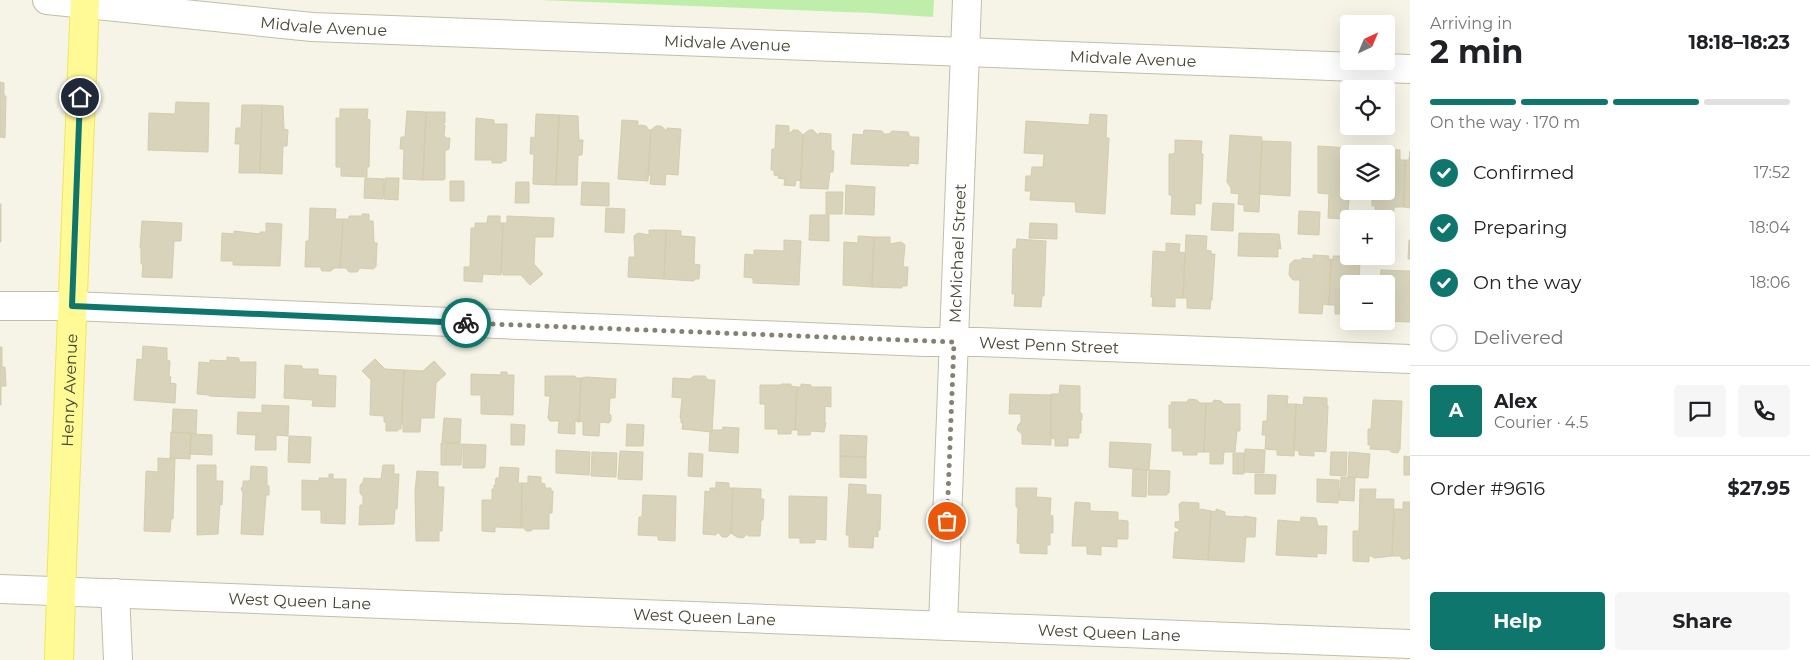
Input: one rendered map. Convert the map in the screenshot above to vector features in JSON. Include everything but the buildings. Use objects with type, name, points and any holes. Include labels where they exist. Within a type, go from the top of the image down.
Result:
[{"type":"main road","name":"Henry Avenue","points":[[60,660],[61,591],[84,2]]},
{"type":"street","name":"Midvale Avenue","points":[[47,0],[84,2],[312,26],[1410,69]]},
{"type":"street","name":"McMichael Street","points":[[943,625],[967,0]]},
{"type":"street","name":"West Penn Street","points":[[0,306],[72,306],[1410,359]]},
{"type":"street","name":"West Queen Lane","points":[[0,589],[1410,644]]},
{"type":"street","points":[[115,593],[118,660]]},
{"type":"green space","points":[[539,0],[934,0],[933,17]]},
{"type":"way so far","points":[[466,323],[954,342],[947,521]]},
{"type":"route","points":[[80,97],[72,306],[466,323]]}]
